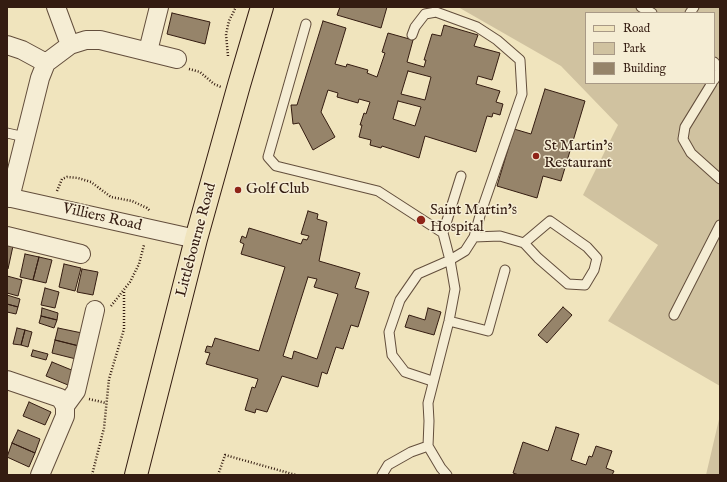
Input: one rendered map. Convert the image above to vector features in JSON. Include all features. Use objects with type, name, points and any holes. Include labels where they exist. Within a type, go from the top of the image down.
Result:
[{"type":"main road","name":"Littlebourne Road","points":[[136,475],[196,239],[262,7]]},
{"type":"street","points":[[56,7],[70,45]]},
{"type":"street","points":[[148,51],[159,7]]},
{"type":"street","points":[[8,198],[40,78],[46,63],[70,45],[86,40],[100,40],[178,59]]},
{"type":"street","points":[[7,45],[22,50],[46,63]]},
{"type":"street","name":"Villiers Road","points":[[8,198],[196,239]]},
{"type":"street","points":[[7,236],[80,254]]},
{"type":"street","points":[[65,406],[76,391],[95,310]]},
{"type":"street","points":[[7,380],[60,398],[65,406],[65,416],[40,475]]},
{"type":"lane","points":[[641,7],[650,12]]},
{"type":"lane","points":[[412,35],[415,27],[425,14],[436,12],[476,27],[497,40],[520,60],[522,94],[481,212],[474,237],[466,251],[450,260],[418,274],[400,300],[389,332],[392,355],[405,372],[432,381]]},
{"type":"lane","points":[[306,24],[268,157],[276,166],[378,191],[444,232]]},
{"type":"lane","points":[[712,84],[685,127],[683,139],[691,153],[720,179]]},
{"type":"lane","points":[[7,133],[25,137]]},
{"type":"lane","points":[[447,475],[428,446],[428,403],[432,381],[449,321],[455,289],[444,232],[461,176]]},
{"type":"lane","points":[[474,237],[500,236],[524,244],[568,284],[585,286],[594,270],[597,258],[587,247],[550,221],[524,244]]},
{"type":"lane","points":[[674,315],[720,225]]},
{"type":"lane","points":[[449,321],[488,332],[505,270]]},
{"type":"lane","points":[[382,475],[388,465],[411,452],[428,446]]},
{"type":"path","points":[[228,57],[226,34],[229,21],[236,7]]},
{"type":"path","points":[[178,59],[181,67],[200,72],[214,84],[223,88],[225,81]]},
{"type":"path","points":[[53,208],[62,179],[66,177],[78,178],[91,182],[111,197],[132,201],[146,208],[151,213]]},
{"type":"path","points":[[92,475],[104,428],[106,403],[112,368],[124,329],[124,290]]},
{"type":"path","points":[[87,399],[106,403]]},
{"type":"path","points":[[218,475],[225,455],[296,475]]},
{"type":"green space","points":[[458,7],[720,7],[720,386],[608,321],[658,245],[583,195],[618,125],[561,66]]},
{"type":"green space","points":[[720,415],[720,475],[706,475]]},
{"type":"building","points":[[340,7],[387,7],[381,28],[337,15]]},
{"type":"building","points":[[172,13],[210,22],[205,44],[167,34]]},
{"type":"building","points":[[323,21],[346,28],[335,64],[346,67],[347,64],[368,70],[367,73],[377,77],[385,53],[382,52],[388,33],[413,40],[407,62],[424,67],[426,60],[424,60],[432,34],[441,36],[444,25],[478,35],[474,46],[500,53],[492,80],[478,76],[476,84],[500,91],[496,102],[503,104],[500,115],[493,113],[492,117],[487,116],[476,152],[425,136],[419,158],[382,146],[381,148],[370,145],[371,140],[359,137],[362,125],[360,125],[370,102],[359,99],[358,103],[337,97],[338,93],[328,90],[321,112],[335,137],[313,150],[299,123],[293,124],[291,105],[297,105]],"holes":[[[408,71],[431,77],[425,100],[401,94]],[[398,101],[421,107],[415,126],[393,119]]]},
{"type":"building","points":[[545,89],[585,101],[561,181],[543,176],[537,198],[497,186],[514,129],[531,134]]},
{"type":"building","points":[[308,211],[318,214],[317,219],[327,222],[319,261],[360,273],[355,288],[369,292],[358,327],[351,325],[343,349],[336,347],[327,374],[322,372],[318,387],[282,376],[267,412],[256,409],[255,413],[245,410],[252,387],[255,388],[258,379],[206,364],[210,353],[205,352],[207,346],[212,347],[215,338],[259,351],[285,267],[241,254],[244,244],[240,242],[242,236],[246,238],[249,228],[301,244],[303,239],[307,240],[309,236],[301,234]],"holes":[[[308,277],[317,279],[314,287],[338,294],[317,359],[294,351],[292,359],[283,356]]]},
{"type":"building","points":[[7,244],[13,246],[8,269],[7,268]]},
{"type":"building","points":[[25,254],[39,257],[33,280],[20,277]]},
{"type":"building","points":[[39,257],[52,260],[46,283],[33,280]]},
{"type":"building","points":[[64,264],[81,268],[75,291],[59,287]]},
{"type":"building","points":[[82,269],[98,272],[93,295],[77,292]]},
{"type":"building","points":[[7,276],[22,280],[18,296],[7,293]]},
{"type":"building","points":[[45,288],[59,292],[55,308],[41,305]]},
{"type":"building","points":[[7,295],[20,299],[18,307],[7,304]]},
{"type":"building","points":[[7,304],[18,307],[16,314],[7,312]]},
{"type":"building","points":[[563,307],[572,315],[547,343],[538,335]]},
{"type":"building","points":[[42,308],[58,313],[57,320],[41,316]]},
{"type":"building","points":[[428,308],[441,312],[434,335],[405,327],[409,315],[425,320]]},
{"type":"building","points":[[41,316],[57,320],[54,328],[39,323]]},
{"type":"building","points":[[17,328],[25,330],[21,345],[13,344]]},
{"type":"building","points":[[58,328],[82,333],[79,346],[55,340]]},
{"type":"building","points":[[25,330],[32,332],[28,347],[21,345]]},
{"type":"building","points":[[55,340],[79,346],[76,359],[52,353]]},
{"type":"building","points":[[33,350],[48,354],[46,360],[31,356]]},
{"type":"building","points":[[52,362],[74,371],[68,385],[46,376]]},
{"type":"building","points":[[29,402],[51,412],[45,425],[23,416]]},
{"type":"building","points":[[556,427],[579,434],[571,460],[586,465],[589,456],[592,457],[596,446],[612,451],[606,468],[614,471],[612,475],[519,475],[513,473],[523,442],[548,451]]},
{"type":"building","points":[[18,430],[40,439],[35,453],[12,443]]},
{"type":"building","points":[[12,443],[35,453],[29,467],[7,457]]},
{"type":"place","name":"St Martin's Restaurant","points":[[536,156]]},
{"type":"place","name":"Golf Club","points":[[238,190]]},
{"type":"place","name":"Saint Martin's Hospital","points":[[421,220]]}]
